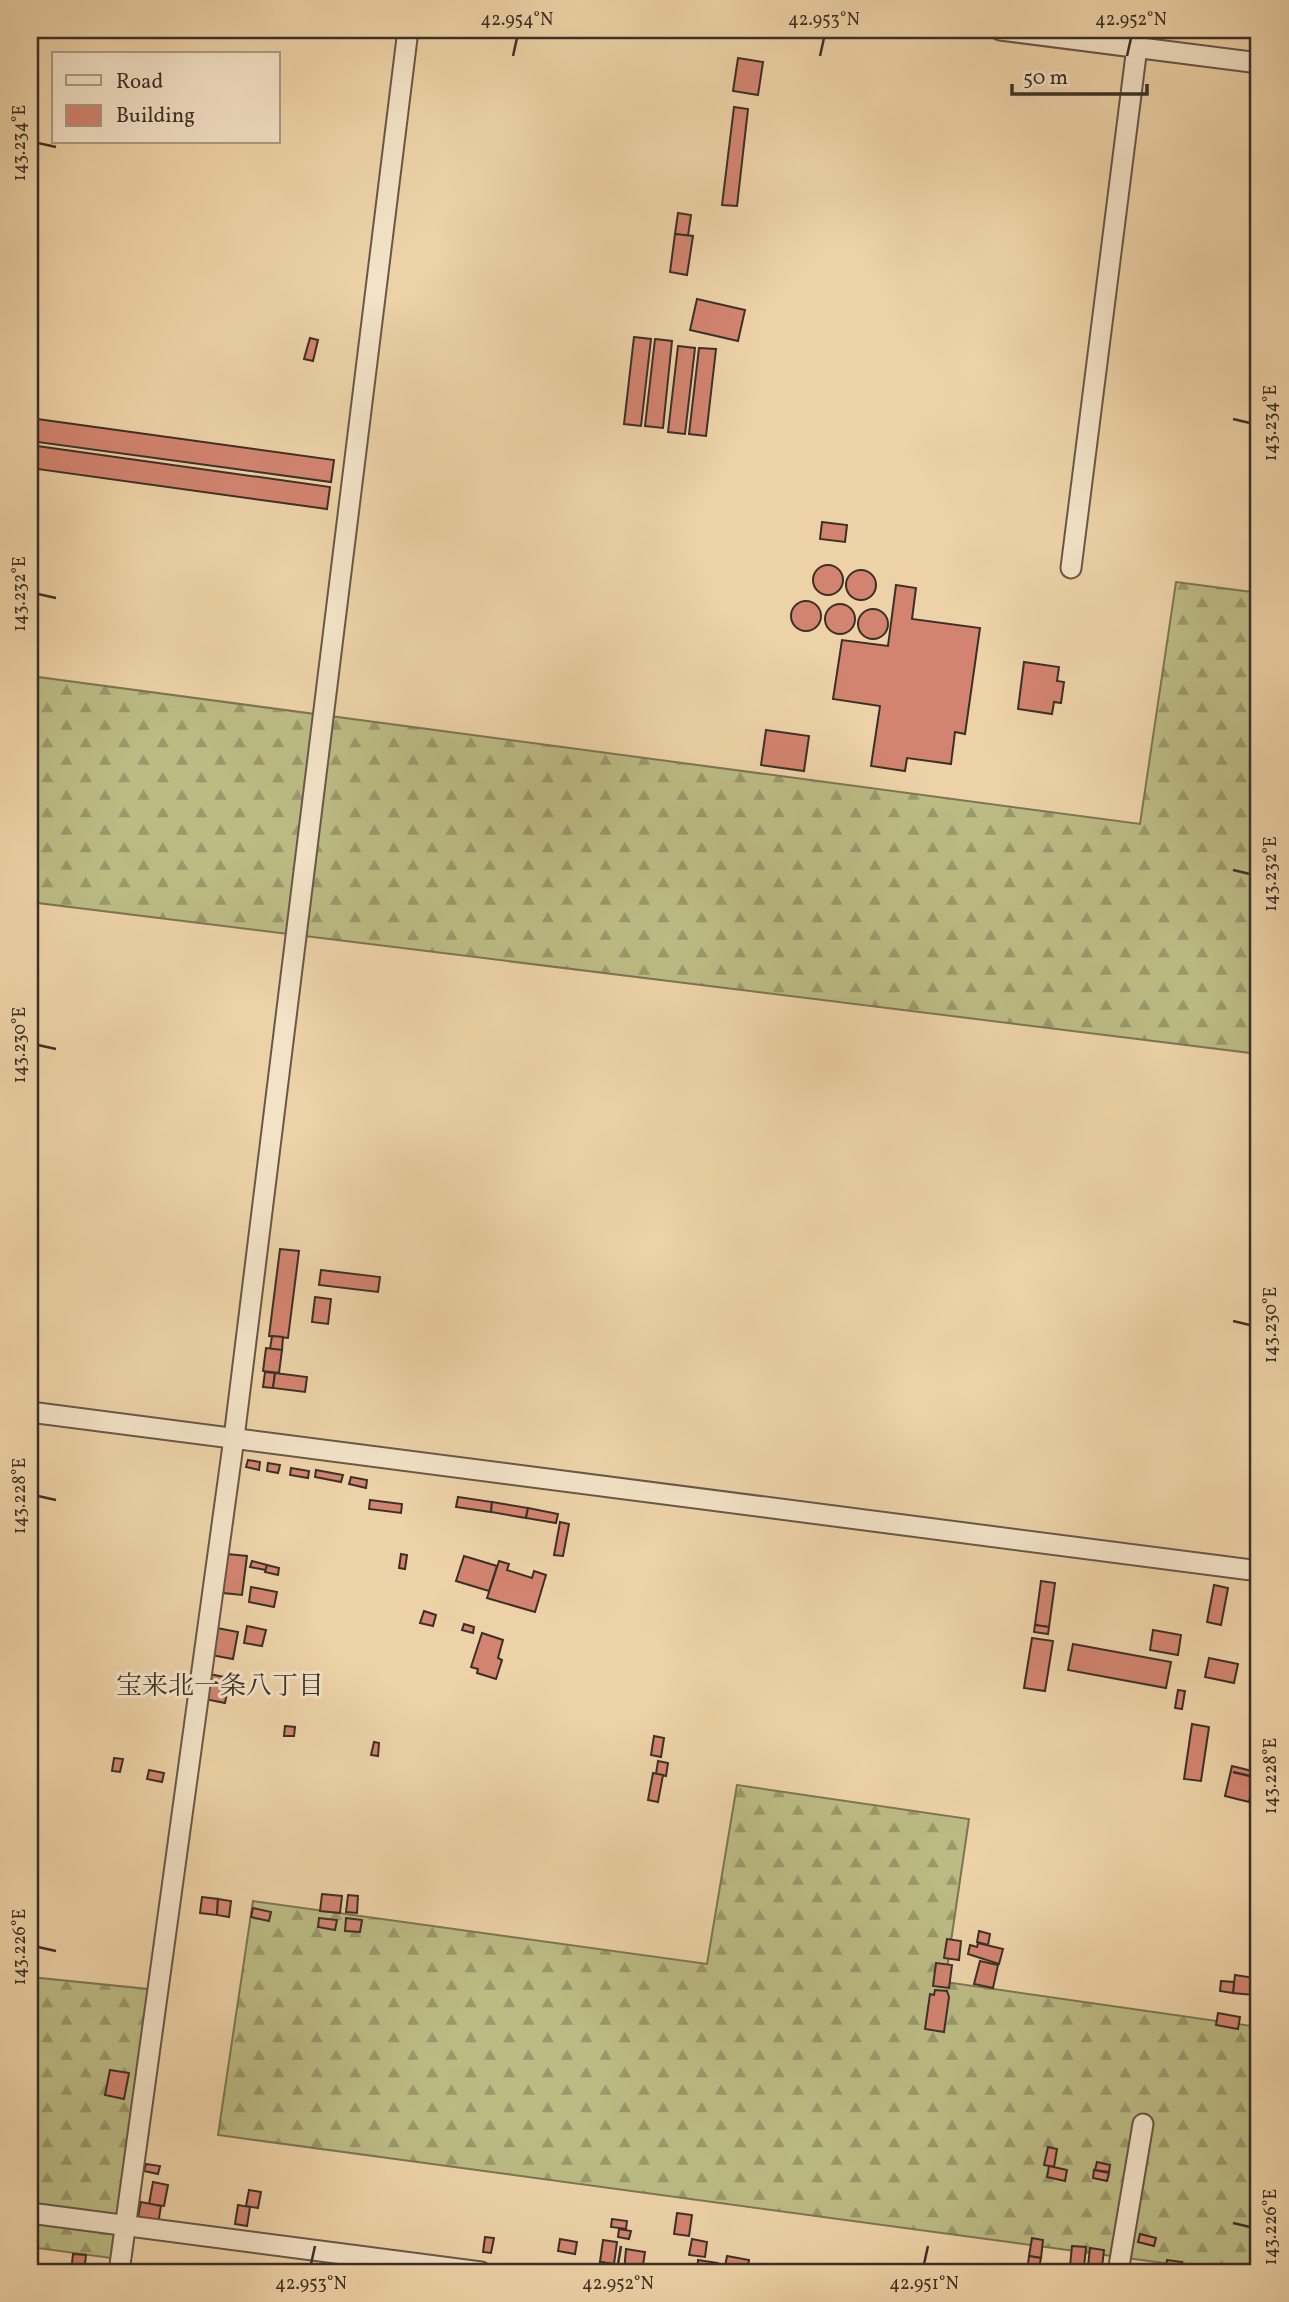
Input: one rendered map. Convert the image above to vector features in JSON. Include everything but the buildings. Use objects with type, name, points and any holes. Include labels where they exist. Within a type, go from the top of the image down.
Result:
[{"type":"street","points":[[119,2272],[234,1438],[408,30]]},
{"type":"street","points":[[1000,30],[1259,63]]},
{"type":"street","points":[[1071,568],[1137,47]]},
{"type":"street","points":[[30,1412],[1259,1571]]},
{"type":"street","points":[[1118,2272],[1143,2124]]},
{"type":"street","points":[[30,2213],[481,2272]]},
{"type":"green space","points":[[1176,582],[1259,593],[1259,1054],[30,902],[30,676],[1140,824]]},
{"type":"green space","points":[[737,1785],[969,1819],[945,1982],[1259,2027],[1259,2272],[1230,2272],[218,2135],[253,1901],[707,1964]]},
{"type":"green space","points":[[30,1977],[158,1990],[118,2259],[30,2247]]},
{"type":"district","name":"宝来北一条八丁目","points":[[220,1685]]}]
